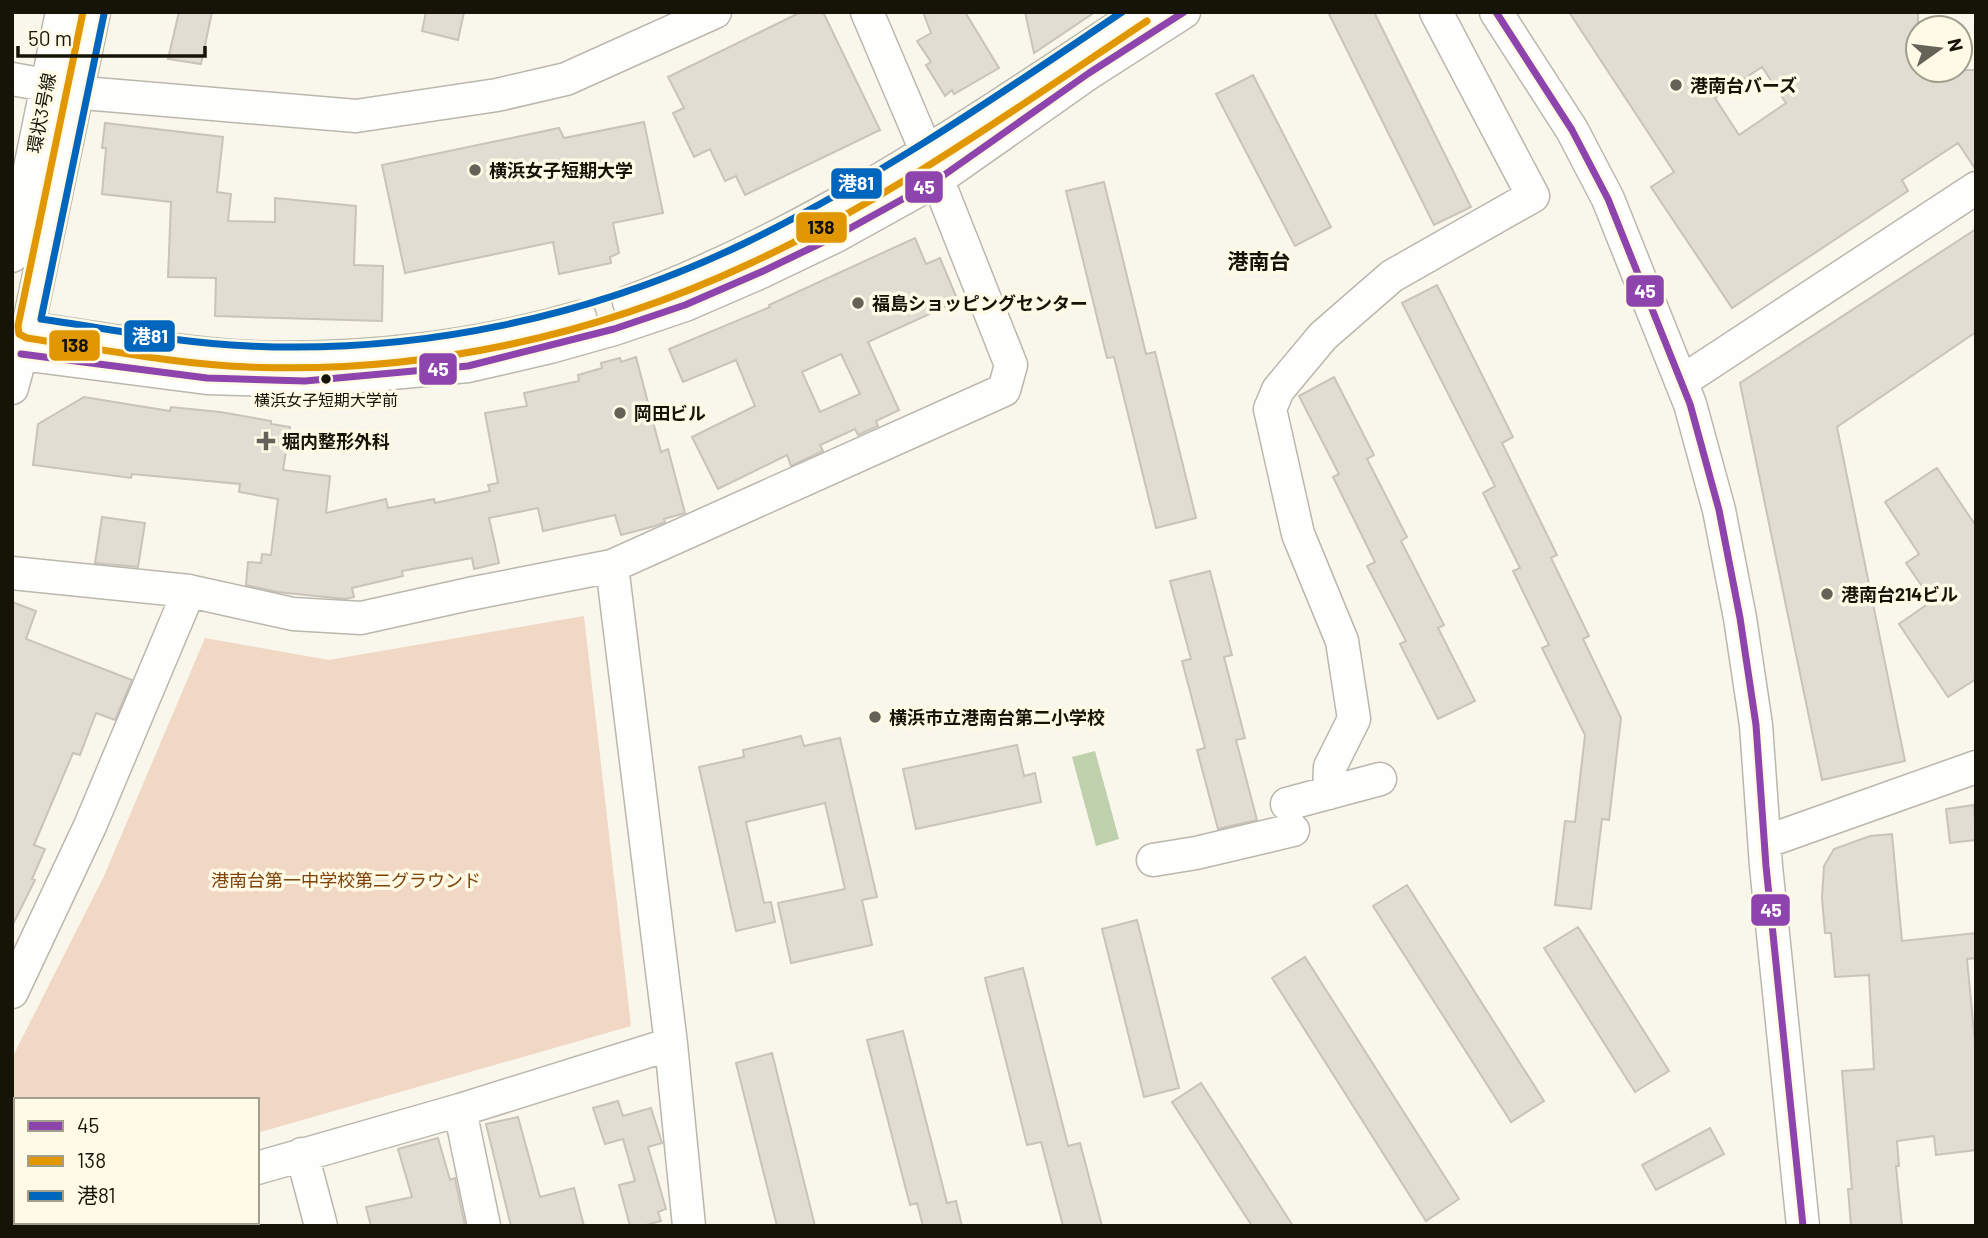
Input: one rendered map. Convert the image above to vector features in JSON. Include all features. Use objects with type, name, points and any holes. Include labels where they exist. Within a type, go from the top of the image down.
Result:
[{"type":"street","name":"環状3号線","points":[[12,388],[61,88],[62,12]]},
{"type":"street","name":"環状3号線","points":[[12,256],[61,88],[94,12]]},
{"type":"street","points":[[12,79],[61,88],[356,116],[497,95],[566,79],[715,12]]},
{"type":"street","points":[[12,573],[189,591],[293,614],[361,618],[612,566],[1004,390],[1011,365],[867,12]]},
{"type":"street","points":[[18,341],[208,377],[305,381],[468,366],[614,329],[685,305],[836,236],[1141,12]]},
{"type":"street","points":[[932,166],[1184,12]]},
{"type":"street","points":[[1329,793],[1330,767],[1354,719],[1342,641],[1298,534],[1270,409],[1278,390],[1323,336],[1392,276],[1533,196],[1436,12]]},
{"type":"street","points":[[1496,12],[1572,130],[1608,199],[1690,404],[1719,510],[1740,618],[1756,724],[1803,1226]]},
{"type":"street","points":[[1681,382],[1976,188]]},
{"type":"street","points":[[612,566],[671,1044],[689,1226]]},
{"type":"street","points":[[12,992],[90,826],[189,591]]},
{"type":"street","points":[[1765,842],[1976,767]]},
{"type":"street","points":[[1153,860],[1196,853],[1290,817],[1329,793],[1380,779]]},
{"type":"street","points":[[259,1167],[460,1110],[671,1044]]},
{"type":"street","points":[[460,1110],[484,1226]]},
{"type":"street","points":[[302,1154],[321,1226]]},
{"type":"green space","name":"港南台第一中学校第二グラウンド","points":[[584,616],[631,1026],[259,1132],[259,1098],[14,1098],[14,1114],[12,1113],[12,1058],[104,876],[205,638],[329,660]]},
{"type":"shaded area","points":[[1095,751],[1119,839],[1096,846],[1072,757]]},
{"type":"building","points":[[179,12],[212,12],[201,64],[168,59]]},
{"type":"building","points":[[426,12],[464,12],[458,40],[422,31]]},
{"type":"building","points":[[801,12],[823,12],[880,130],[745,195],[736,176],[725,181],[710,149],[694,157],[673,113],[684,108],[668,77]]},
{"type":"building","points":[[923,12],[965,12],[999,68],[954,94],[952,90],[945,96],[926,65],[931,62],[917,41],[931,33]]},
{"type":"building","points":[[1025,12],[1095,12],[1034,53]]},
{"type":"building","points":[[1328,12],[1374,12],[1471,207],[1434,225]]},
{"type":"building","points":[[1569,12],[1918,12],[1904,14],[1904,84],[1974,84],[1976,70],[1976,170],[1958,143],[1902,180],[1908,191],[1732,308],[1651,187],[1674,172]],"holes":[[[1762,67],[1786,103],[1739,135],[1715,98]]]},
{"type":"building","points":[[1253,75],[1331,227],[1295,246],[1216,94]]},
{"type":"building","points":[[644,122],[663,213],[613,223],[619,253],[610,257],[611,263],[559,274],[553,242],[405,273],[382,165],[559,128],[564,138]]},
{"type":"building","points":[[105,123],[223,137],[217,192],[231,194],[228,221],[275,222],[275,198],[356,206],[354,265],[383,266],[382,321],[215,316],[216,278],[168,277],[171,202],[102,194]]},
{"type":"building","points":[[1104,182],[1146,354],[1155,352],[1196,518],[1156,528],[1114,357],[1107,358],[1066,191]]},
{"type":"building","name":"港南台214ビル","points":[[1976,229],[1976,332],[1837,427],[1905,761],[1822,780],[1740,383]]},
{"type":"building","points":[[915,238],[926,264],[940,258],[958,301],[868,342],[899,410],[876,421],[878,426],[858,435],[855,429],[820,445],[823,451],[791,466],[787,455],[718,489],[692,437],[755,406],[736,360],[683,382],[669,349],[770,307],[769,305]],"holes":[[[841,354],[860,394],[820,412],[802,372]]]},
{"type":"building","points":[[1437,285],[1513,437],[1502,443],[1557,555],[1551,558],[1589,636],[1583,639],[1621,718],[1609,820],[1602,819],[1591,909],[1555,905],[1565,821],[1575,822],[1585,735],[1542,648],[1549,645],[1513,571],[1520,568],[1483,493],[1495,486],[1402,303]]},
{"type":"building","points":[[636,357],[661,452],[668,449],[685,513],[664,519],[665,522],[655,526],[621,535],[615,515],[543,531],[538,508],[489,518],[499,563],[474,569],[472,558],[402,571],[403,576],[352,588],[354,597],[345,599],[277,592],[246,585],[248,562],[261,563],[262,554],[271,555],[278,499],[239,492],[240,484],[132,474],[131,478],[33,465],[38,424],[84,397],[170,411],[171,407],[220,412],[290,427],[283,470],[330,476],[326,513],[386,499],[388,508],[434,499],[435,503],[490,491],[488,485],[498,483],[485,413],[527,406],[524,393],[579,381],[578,375],[602,368],[601,363],[620,358],[621,362]]},
{"type":"building","points":[[1334,377],[1374,455],[1367,459],[1407,537],[1401,541],[1444,625],[1438,628],[1475,701],[1438,719],[1400,644],[1406,641],[1367,566],[1375,562],[1333,477],[1339,474],[1299,396]]},
{"type":"building","points":[[1937,468],[1976,526],[1976,679],[1948,697],[1899,624],[1932,601],[1906,563],[1919,554],[1885,502]]},
{"type":"building","points":[[102,517],[145,523],[138,567],[95,563]]},
{"type":"building","points":[[1210,571],[1232,655],[1224,657],[1245,738],[1236,740],[1257,820],[1218,829],[1197,750],[1205,748],[1182,661],[1191,659],[1170,581]]},
{"type":"building","points":[[12,602],[36,611],[26,639],[132,680],[115,720],[96,713],[80,755],[73,753],[34,845],[45,849],[32,879],[35,880],[12,926]]},
{"type":"building","points":[[801,736],[804,746],[840,738],[877,897],[862,900],[872,945],[791,963],[778,903],[845,889],[825,803],[746,822],[764,903],[771,902],[775,922],[736,931],[699,767],[744,757],[743,750]]},
{"type":"building","points":[[1017,745],[1024,776],[1035,773],[1041,802],[916,829],[903,769]]},
{"type":"building","points":[[1974,805],[1976,840],[1950,843],[1946,809]]},
{"type":"building","points":[[1892,834],[1902,941],[1976,933],[1976,958],[1967,959],[1976,1053],[1976,1150],[1936,1155],[1934,1136],[1897,1141],[1899,1166],[1896,1166],[1902,1226],[1851,1226],[1848,1189],[1852,1189],[1842,1071],[1874,1069],[1869,975],[1835,977],[1831,933],[1825,933],[1822,898],[1824,866],[1834,849],[1870,836]]},
{"type":"building","points":[[1407,885],[1544,1101],[1511,1122],[1373,906]]},
{"type":"building","points":[[1137,920],[1179,1088],[1144,1097],[1102,929]]},
{"type":"building","points":[[1578,927],[1669,1071],[1635,1092],[1544,948]]},
{"type":"building","points":[[1305,957],[1459,1199],[1426,1221],[1272,978]]},
{"type":"building","points":[[1023,968],[1068,1146],[1080,1143],[1102,1226],[1063,1226],[1041,1142],[1027,1145],[985,978]]},
{"type":"building","points":[[903,1031],[947,1203],[956,1201],[962,1226],[923,1226],[917,1203],[910,1205],[867,1040]]},
{"type":"building","points":[[772,1053],[815,1226],[777,1226],[736,1063]]},
{"type":"building","points":[[1201,1083],[1293,1226],[1252,1226],[1172,1102]]},
{"type":"building","points":[[618,1101],[623,1116],[651,1108],[662,1143],[648,1147],[666,1209],[658,1212],[661,1221],[630,1226],[619,1185],[635,1181],[623,1139],[605,1144],[593,1108]]},
{"type":"building","points":[[518,1117],[540,1197],[574,1188],[584,1226],[511,1226],[486,1124]]},
{"type":"building","points":[[1710,1128],[1724,1154],[1656,1190],[1642,1165]]},
{"type":"building","points":[[438,1138],[450,1180],[455,1178],[465,1226],[371,1226],[366,1207],[412,1197],[398,1149]]},
{"type":"transit line","name":"138","points":[[83,12],[18,326],[19,334],[27,338],[193,363],[313,368],[442,357],[505,346],[568,331],[690,290],[749,264],[853,211],[1002,119],[1147,21]]},
{"type":"transit line","name":"港81","points":[[104,14],[41,319],[197,342],[313,347],[376,344],[502,325],[625,292],[685,270],[793,219],[889,164],[1122,12]]},
{"type":"transit line","name":"45","points":[[21,354],[207,378],[305,381],[468,366],[614,329],[685,305],[761,272],[836,236],[937,180],[1089,73],[1184,12]]},
{"type":"transit line","name":"45","points":[[1496,12],[1572,130],[1608,199],[1690,404],[1719,510],[1740,618],[1756,725],[1766,866],[1803,1226]]},
{"type":"place","name":"港南台バーズ","points":[[1676,85]]},
{"type":"place","name":"横浜女子短期大学","points":[[475,170]]},
{"type":"place","name":"福島ショッピングセンター","points":[[858,303]]},
{"type":"place","name":"横浜女子短期大学前","points":[[326,379]]},
{"type":"place","name":"岡田ビル","points":[[620,413]]},
{"type":"place","name":"堀内整形外科","points":[[266,441]]},
{"type":"place","name":"港南台214ビル","points":[[1827,594]]},
{"type":"place","name":"横浜市立港南台第二小学校","points":[[875,717]]},
{"type":"district","name":"港南台","points":[[1259,260]]}]
